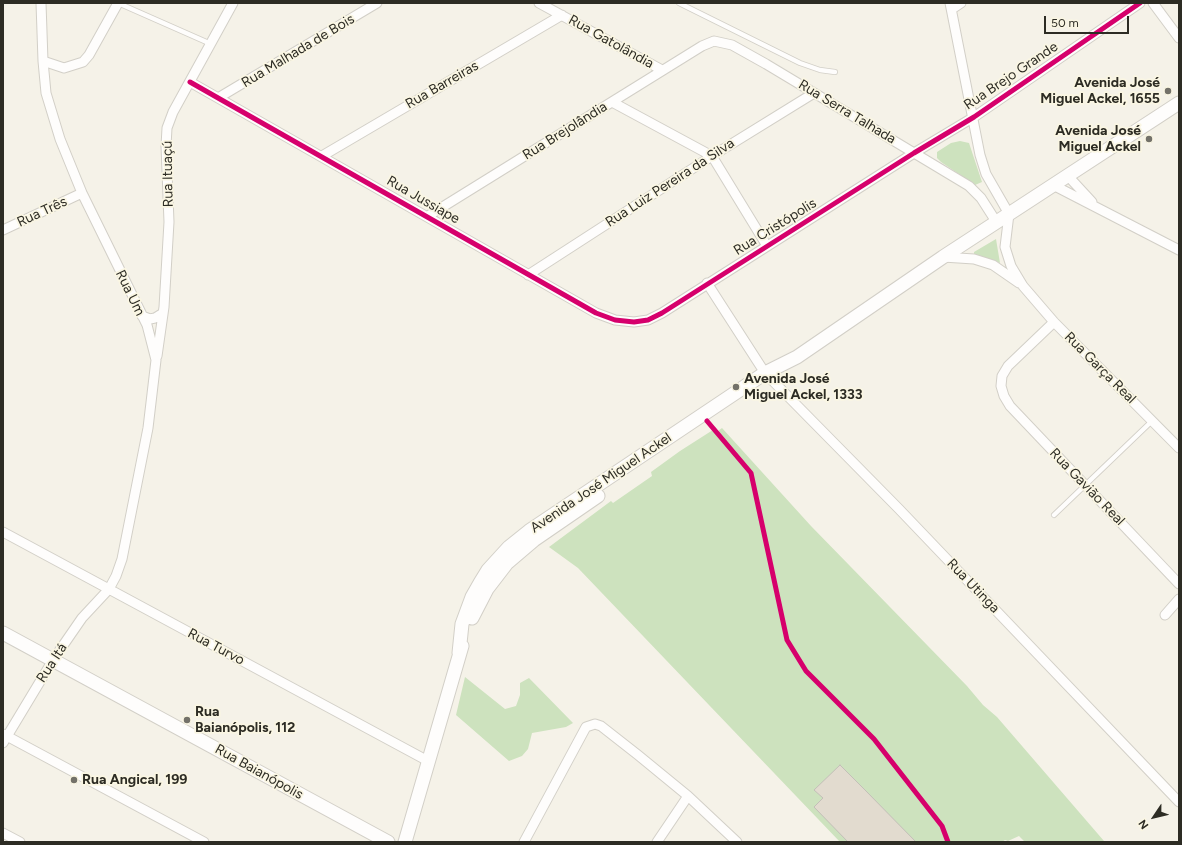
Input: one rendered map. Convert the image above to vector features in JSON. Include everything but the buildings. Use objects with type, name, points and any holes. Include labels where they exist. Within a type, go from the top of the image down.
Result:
[{"type":"street","name":"Rua Um","points":[[41,3],[43,61],[46,93],[60,139],[82,193],[142,316],[156,360],[148,428],[123,552],[116,576],[108,589]]},
{"type":"street","points":[[43,61],[64,68],[73,67],[83,62],[89,55],[118,3]]},
{"type":"street","name":"Rua Ituaçú","points":[[156,360],[163,313],[169,222],[166,146],[167,128],[173,112],[233,3]]},
{"type":"street","name":"Rua Malhada de Bois","points":[[218,98],[377,3]]},
{"type":"street","name":"Rua Gatolândia","points":[[539,3],[662,70]]},
{"type":"street","points":[[961,3],[951,6],[974,117],[980,155],[990,182],[1009,214],[1005,247],[1011,266],[1023,286]]},
{"type":"street","name":"Rua Brejo Grande","points":[[914,153],[974,117],[1140,3]]},
{"type":"street","points":[[1153,3],[1179,38]]},
{"type":"street","name":"Rua Barreiras","points":[[322,156],[562,15]]},
{"type":"street","name":"Rua Serra Talhada","points":[[702,46],[714,41],[722,41],[732,45],[814,93],[914,153],[975,192],[997,223]]},
{"type":"street","name":"Rua Brejolândia","points":[[428,216],[702,46]]},
{"type":"street","name":"Rua Jussiape","points":[[190,82],[428,216],[596,313],[634,322],[648,320]]},
{"type":"street","name":"Rua Luiz Pereira da Silva","points":[[528,275],[712,156],[814,93]]},
{"type":"street","points":[[612,102],[712,156],[767,246]]},
{"type":"street","name":"Avenida José Miguel Ackel","points":[[405,842],[458,653],[476,610],[487,589],[516,555],[560,522],[768,376],[943,257],[1179,103]]},
{"type":"street","name":"Rua Cristópolis","points":[[648,320],[914,153]]},
{"type":"street","points":[[1068,176],[1096,206]]},
{"type":"street","points":[[975,192],[990,182]]},
{"type":"street","points":[[1053,185],[1179,250]]},
{"type":"street","name":"Rua Três","points":[[3,230],[82,193]]},
{"type":"street","points":[[943,257],[974,259],[993,265],[1023,286]]},
{"type":"street","name":"Rua Utinga","points":[[707,283],[768,376],[899,509],[1179,802]]},
{"type":"street","name":"Rua Garça Real","points":[[1023,286],[1054,322],[1179,448]]},
{"type":"street","points":[[142,316],[150,319],[163,313]]},
{"type":"street","name":"Rua Gavião Real","points":[[1054,322],[1008,366],[1002,376],[1001,386],[1004,396],[1010,406],[1179,584]]},
{"type":"street","name":"Rua Turvo","points":[[3,532],[428,762]]},
{"type":"street","name":"Rua Itá","points":[[4,738],[53,660],[82,618],[108,589]]},
{"type":"street","points":[[1165,615],[1179,599]]},
{"type":"street","name":"Rua Baianópolis","points":[[3,633],[388,842]]},
{"type":"street","points":[[524,842],[586,728],[595,724],[601,726],[688,796],[737,842]]},
{"type":"street","points":[[4,738],[204,842]]},
{"type":"street","points":[[657,842],[688,796]]},
{"type":"street","points":[[3,833],[20,842]]},
{"type":"lane","points":[[118,3],[211,44]]},
{"type":"lane","points":[[679,3],[800,63],[814,69],[835,72]]},
{"type":"lane","points":[[1054,515],[1152,421]]},
{"type":"green space","points":[[960,141],[969,143],[982,182],[975,185],[937,158],[937,152],[951,143]]},
{"type":"green space","points":[[996,239],[1000,263],[974,255],[974,252]]},
{"type":"green space","points":[[716,428],[718,431],[722,428],[811,526],[967,686],[983,705],[997,717],[1104,841],[1025,842],[1019,836],[1002,842],[840,842],[578,568],[549,547],[611,501],[613,503],[652,476],[651,472],[680,451]]},
{"type":"green space","points":[[465,677],[505,709],[516,706],[520,695],[520,683],[529,678],[573,723],[566,727],[532,733],[528,749],[522,756],[509,761],[456,715]]},
{"type":"cycle path","points":[[190,82],[596,313],[615,320],[634,322],[648,320],[662,313],[914,153],[974,117],[1140,3]]},
{"type":"cycle path","points":[[707,421],[751,473],[787,640],[806,671],[874,739],[942,826],[948,842]]},
{"type":"place","name":"Avenida José Miguel Ackel, 1655","points":[[1168,91]]},
{"type":"place","name":"Avenida José Miguel Ackel","points":[[1149,139]]},
{"type":"place","name":"Avenida José Miguel Ackel, 1333","points":[[736,387]]},
{"type":"place","name":"Rua Baianópolis, 112","points":[[187,720]]},
{"type":"place","name":"Rua Angical, 199","points":[[74,780]]}]
